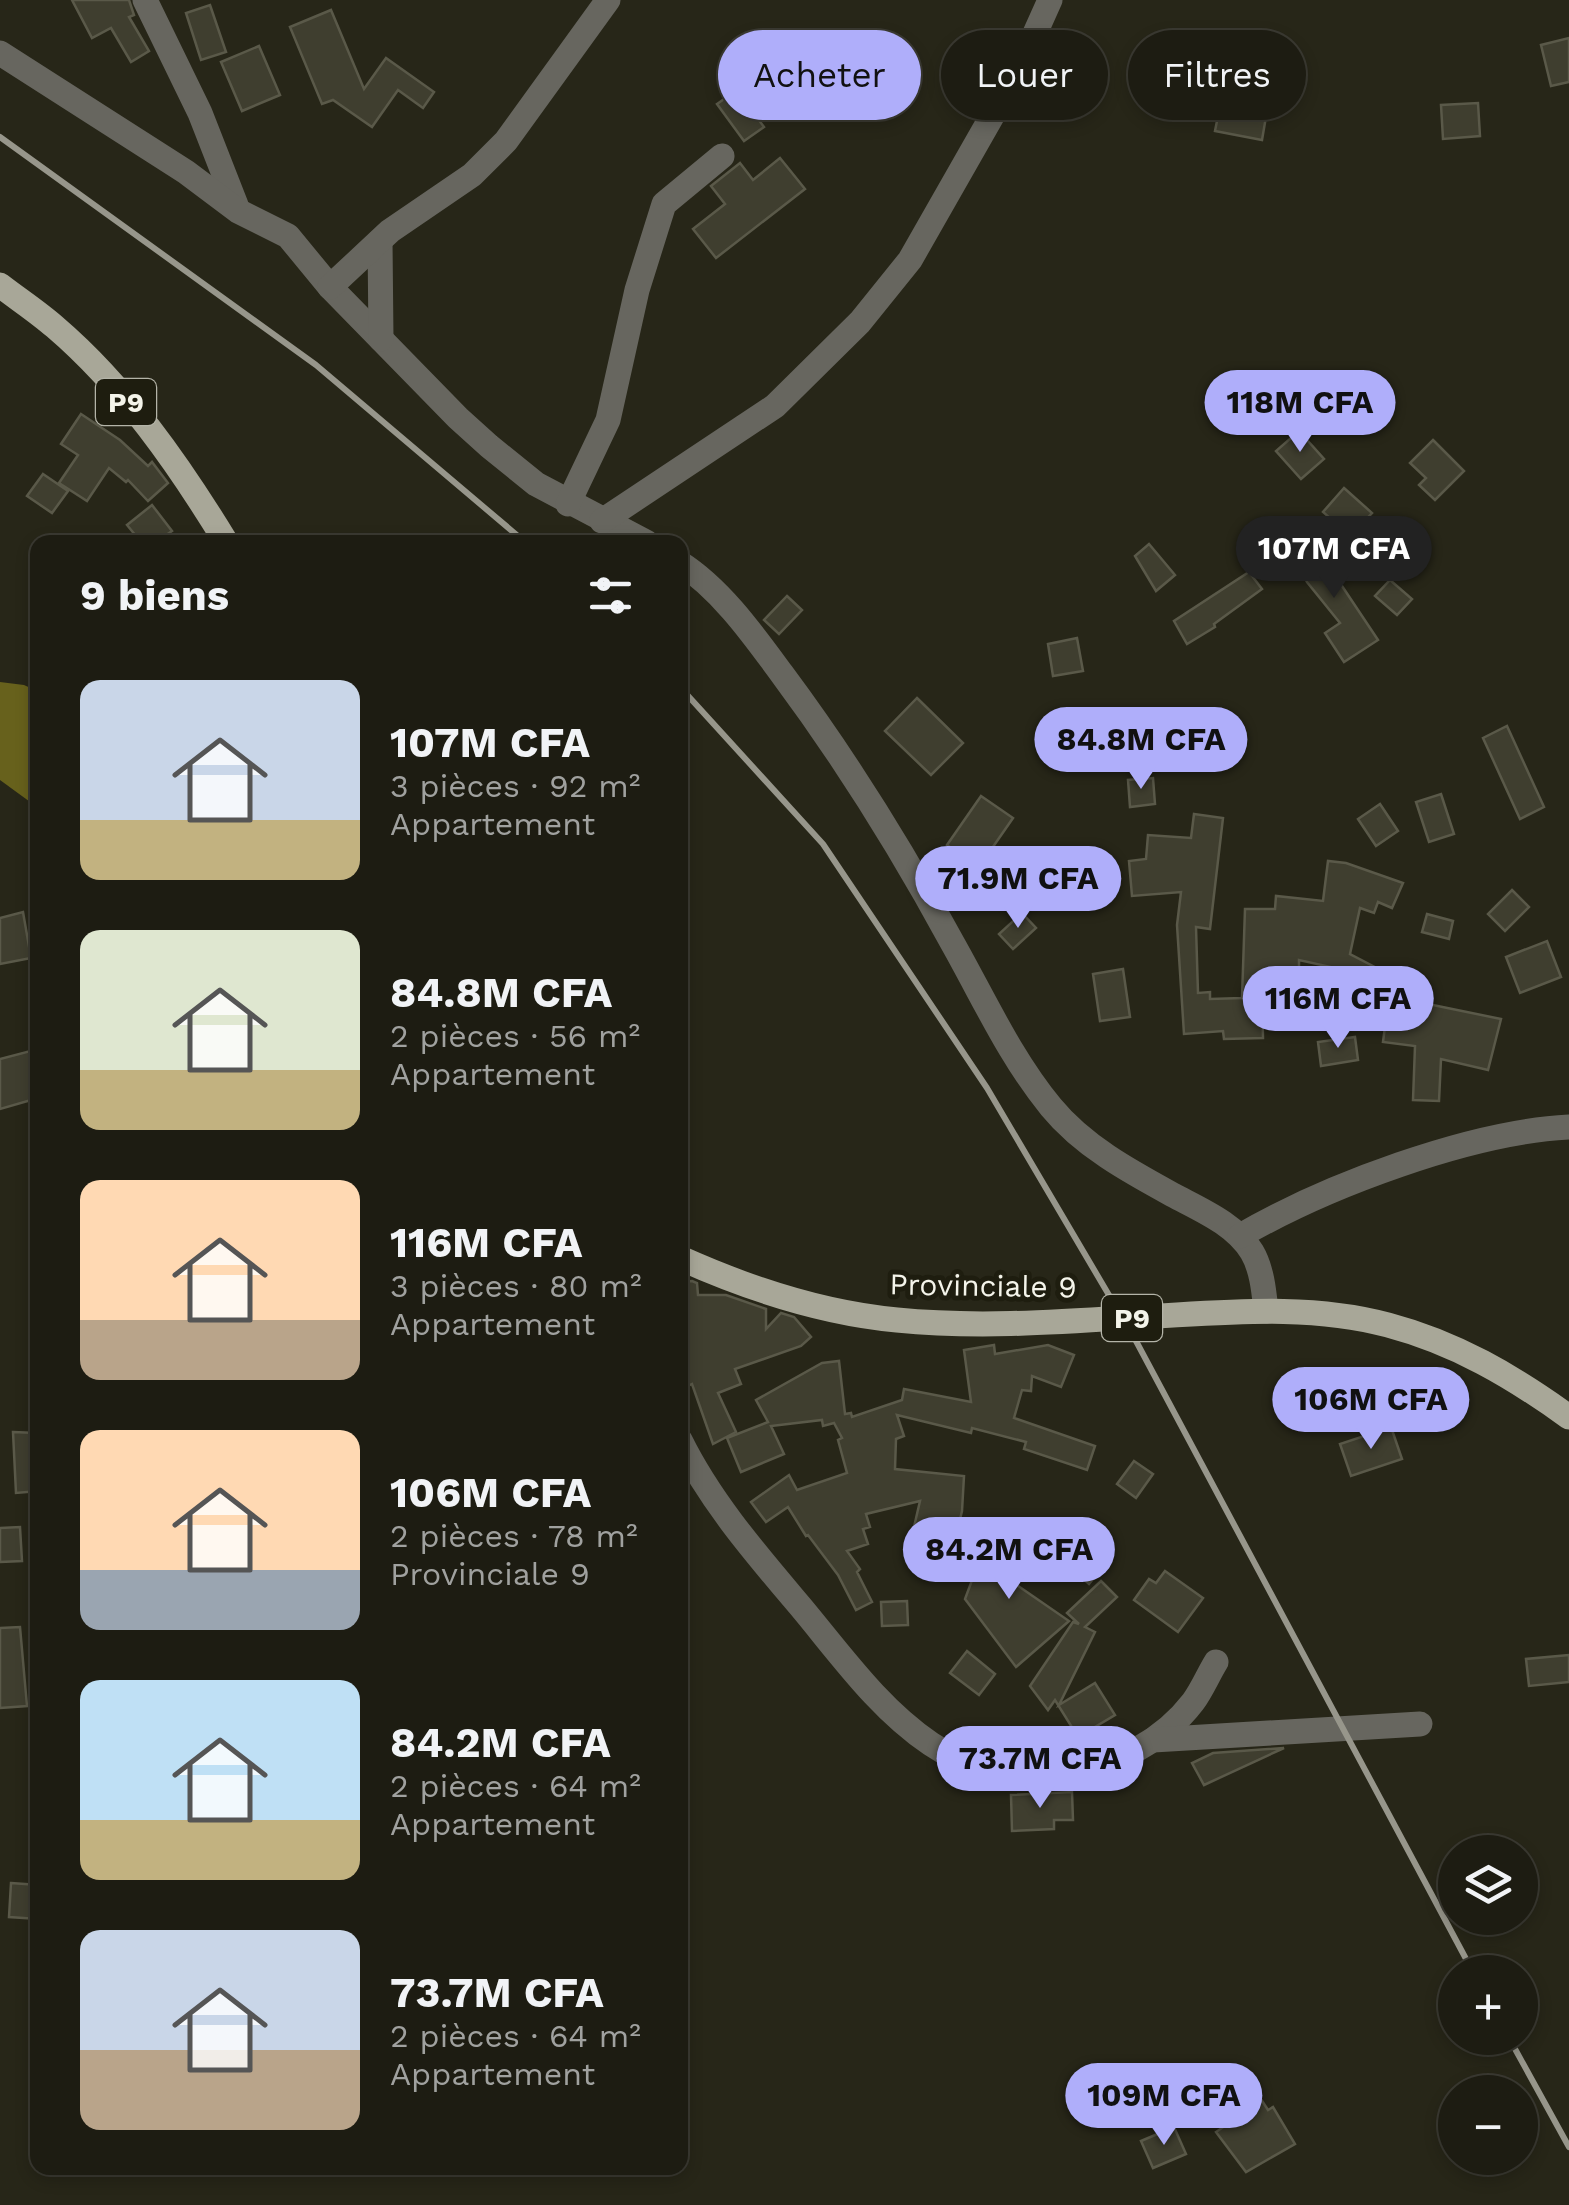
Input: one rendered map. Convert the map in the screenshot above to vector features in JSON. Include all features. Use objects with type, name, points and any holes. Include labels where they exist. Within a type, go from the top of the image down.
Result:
[{"type":"main road","name":"P9","points":[[0,285],[54,326],[106,376],[159,443],[221,535]]},
{"type":"main road","name":"Provinciale 9","points":[[688,1261],[754,1290],[840,1312],[899,1320],[1026,1324],[1266,1311],[1384,1324],[1432,1338],[1484,1360],[1569,1417]]},
{"type":"street","points":[[145,0],[200,113],[238,211]]},
{"type":"street","points":[[330,287],[380,242],[472,175],[506,142],[608,0]]},
{"type":"street","points":[[602,521],[776,406],[860,322],[910,260],[1020,67],[1050,0]]},
{"type":"street","points":[[0,53],[186,172],[238,211],[288,236],[330,287],[489,446],[536,484],[631,535]]},
{"type":"street","points":[[568,504],[608,420],[636,290],[664,204],[722,156]]},
{"type":"street","points":[[380,242],[381,340]]},
{"type":"street","points":[[688,569],[707,584],[763,648],[822,728],[896,845],[1021,1068],[1053,1110],[1109,1158],[1240,1236],[1254,1255],[1266,1311]]},
{"type":"street","points":[[1240,1236],[1280,1213],[1378,1173],[1496,1138],[1569,1127]]},
{"type":"street","points":[[688,1456],[771,1572],[878,1701],[932,1745],[974,1766],[1068,1775],[1112,1761],[1153,1740],[1192,1703],[1216,1662]]},
{"type":"street","points":[[1153,1740],[1420,1724]]},
{"type":"shaded area","points":[[0,682],[30,688],[30,802],[0,780]]},
{"type":"building","points":[[72,0],[129,0],[134,15],[129,17],[149,51],[131,62],[111,28],[92,38]]},
{"type":"building","points":[[210,5],[226,52],[201,60],[186,13]]},
{"type":"building","points":[[331,10],[364,89],[386,58],[434,92],[423,108],[398,90],[372,127],[333,100],[322,104],[290,27]]},
{"type":"building","points":[[1569,38],[1569,82],[1551,86],[1541,45]]},
{"type":"building","points":[[259,46],[280,95],[242,111],[221,62]]},
{"type":"building","points":[[1478,103],[1480,136],[1443,139],[1441,105]]},
{"type":"building","points":[[729,120],[759,120],[764,127],[744,141]]},
{"type":"building","points":[[1217,120],[1265,120],[1262,140],[1215,131]]},
{"type":"building","points":[[780,158],[805,189],[716,258],[693,229],[725,204],[711,186],[740,163],[753,180]]},
{"type":"building","points":[[81,414],[120,440],[148,466],[152,462],[168,483],[148,501],[128,480],[109,468],[87,501],[59,483],[78,455],[61,444]]},
{"type":"building","points":[[1299,431],[1324,459],[1301,479],[1276,451]]},
{"type":"building","points":[[1433,440],[1464,471],[1435,500],[1419,485],[1426,478],[1410,463]]},
{"type":"building","points":[[43,474],[68,491],[52,513],[27,496]]},
{"type":"building","points":[[1344,488],[1372,513],[1350,536],[1323,512]]},
{"type":"building","points":[[152,505],[172,531],[166,535],[135,535],[127,525]]},
{"type":"building","points":[[1308,535],[1378,640],[1344,662],[1325,633],[1340,623],[1307,582],[1288,546]]},
{"type":"building","points":[[1149,544],[1175,575],[1156,591],[1135,556]]},
{"type":"building","points":[[1249,572],[1262,589],[1187,644],[1174,621]]},
{"type":"building","points":[[1390,580],[1412,599],[1397,615],[1375,596]]},
{"type":"building","points":[[787,596],[802,610],[779,634],[764,620]]},
{"type":"building","points":[[1077,638],[1083,671],[1053,676],[1048,644]]},
{"type":"building","points":[[917,698],[963,743],[931,775],[885,731]]},
{"type":"building","points":[[1507,726],[1544,807],[1520,819],[1483,738]]},
{"type":"building","points":[[1078,737],[1107,738],[1105,767],[1076,765]]},
{"type":"building","points":[[1153,778],[1155,804],[1130,807],[1128,780]]},
{"type":"building","points":[[1441,794],[1454,834],[1429,842],[1416,802]]},
{"type":"building","points":[[981,796],[1013,818],[979,867],[947,845]]},
{"type":"building","points":[[1380,804],[1398,831],[1376,846],[1358,819]]},
{"type":"building","points":[[1194,814],[1223,818],[1210,929],[1196,927],[1198,993],[1210,992],[1210,999],[1242,998],[1245,909],[1275,909],[1276,896],[1323,901],[1328,861],[1346,863],[1403,883],[1392,908],[1378,902],[1374,913],[1360,908],[1350,954],[1392,976],[1383,994],[1354,980],[1358,973],[1299,960],[1299,990],[1262,990],[1263,1038],[1224,1039],[1223,1031],[1184,1034],[1177,925],[1181,892],[1132,896],[1129,861],[1146,859],[1148,835],[1191,838]]},
{"type":"building","points":[[1512,890],[1529,907],[1505,931],[1488,914]]},
{"type":"building","points":[[23,912],[30,958],[0,964],[0,918]]},
{"type":"building","points":[[1022,913],[1036,928],[1013,949],[999,934]]},
{"type":"building","points":[[1427,914],[1453,921],[1449,939],[1422,932]]},
{"type":"building","points":[[1547,941],[1561,977],[1520,993],[1506,957]]},
{"type":"building","points":[[1123,969],[1130,1017],[1100,1021],[1093,974]]},
{"type":"building","points":[[1389,996],[1501,1019],[1488,1070],[1441,1059],[1439,1101],[1413,1100],[1415,1046],[1383,1042]]},
{"type":"building","points":[[1355,1037],[1358,1060],[1321,1066],[1318,1042]]},
{"type":"building","points":[[30,1051],[30,1100],[0,1109],[0,1059]]},
{"type":"building","points":[[688,1281],[697,1283],[698,1295],[726,1295],[766,1309],[766,1329],[781,1313],[794,1317],[811,1337],[801,1346],[735,1369],[741,1384],[718,1393],[736,1432],[713,1444],[692,1384],[688,1386]]},
{"type":"building","points":[[994,1345],[995,1354],[1048,1345],[1074,1355],[1061,1387],[1032,1376],[1031,1391],[1022,1390],[1014,1418],[1095,1446],[1087,1470],[1024,1449],[1026,1442],[897,1415],[904,1436],[896,1439],[895,1469],[964,1476],[962,1511],[956,1536],[914,1527],[920,1501],[866,1514],[870,1527],[863,1529],[868,1544],[847,1551],[860,1569],[857,1572],[872,1602],[856,1610],[838,1575],[788,1507],[766,1522],[751,1502],[789,1475],[797,1490],[847,1473],[838,1440],[842,1438],[834,1423],[823,1426],[822,1420],[771,1426],[784,1454],[741,1472],[727,1438],[768,1422],[756,1400],[822,1363],[839,1361],[845,1414],[851,1413],[852,1417],[902,1400],[904,1389],[971,1402],[964,1350]]},
{"type":"building","points":[[1391,1427],[1402,1459],[1351,1476],[1340,1444]]},
{"type":"building","points":[[13,1432],[30,1433],[30,1492],[16,1493]]},
{"type":"building","points":[[1134,1461],[1153,1474],[1136,1498],[1117,1484]]},
{"type":"building","points":[[993,1524],[1014,1532],[1004,1559],[1018,1564],[1011,1581],[1069,1621],[1016,1667],[965,1599]]},
{"type":"building","points":[[20,1527],[22,1561],[0,1562],[0,1528]]},
{"type":"building","points":[[1075,1542],[1103,1567],[1089,1584],[1062,1560]]},
{"type":"building","points":[[1165,1571],[1203,1598],[1178,1632],[1134,1600],[1149,1579],[1156,1583]]},
{"type":"building","points":[[1101,1581],[1117,1597],[1085,1627],[1095,1632],[1059,1705],[1095,1683],[1115,1715],[1078,1737],[1055,1700],[1048,1710],[1030,1686],[1073,1622],[1079,1624],[1067,1613]]},
{"type":"building","points":[[907,1601],[908,1625],[882,1626],[881,1602]]},
{"type":"building","points":[[20,1627],[27,1706],[0,1708],[0,1628]]},
{"type":"building","points":[[967,1651],[995,1674],[979,1695],[950,1673]]},
{"type":"building","points":[[1569,1655],[1569,1682],[1529,1686],[1526,1659]]},
{"type":"building","points":[[1284,1748],[1204,1785],[1192,1763],[1213,1753]]},
{"type":"building","points":[[1072,1792],[1073,1820],[1054,1820],[1054,1829],[1012,1831],[1011,1795]]},
{"type":"building","points":[[11,1883],[30,1884],[30,1918],[9,1917]]},
{"type":"building","points":[[1253,2087],[1268,2110],[1273,2107],[1295,2144],[1246,2172],[1216,2132],[1238,2117],[1229,2103]]},
{"type":"building","points":[[1174,2127],[1186,2154],[1153,2168],[1141,2141]]},
{"type":"railway","points":[[0,137],[316,365],[517,535]]},
{"type":"railway","points":[[688,696],[823,844],[987,1088],[1136,1341],[1464,1955]]},
{"type":"railway","points":[[1518,2055],[1569,2147]]}]
